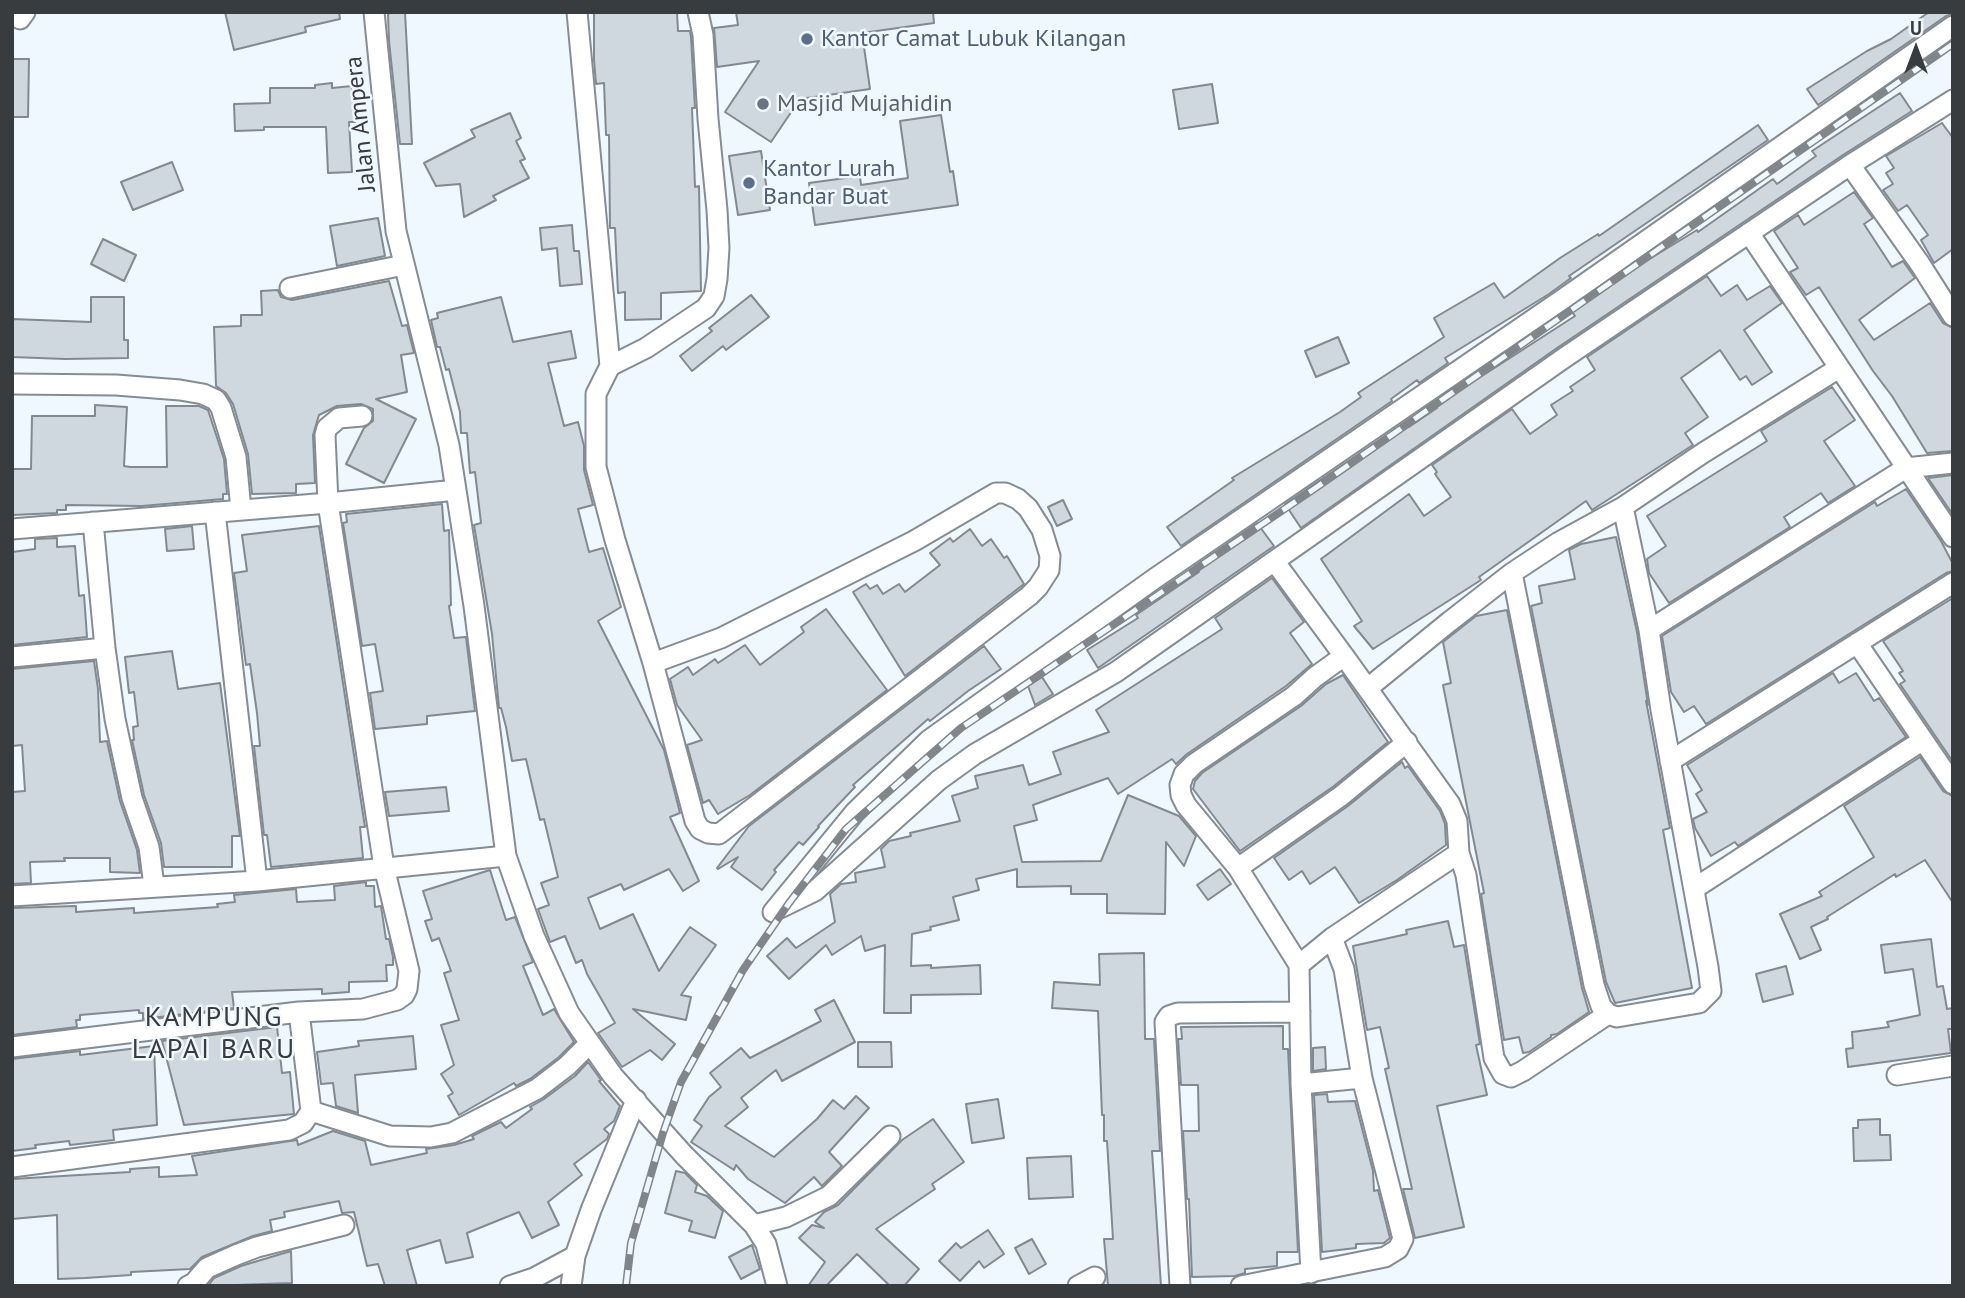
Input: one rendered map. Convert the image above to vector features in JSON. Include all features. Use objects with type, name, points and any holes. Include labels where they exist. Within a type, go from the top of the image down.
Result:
[{"type":"street","name":"Jalan Ampera","points":[[374,12],[397,231],[449,444],[485,688],[506,856],[549,972],[569,1013],[589,1045],[684,1155],[754,1225],[766,1244],[777,1286]]},
{"type":"street","points":[[577,12],[610,366],[596,394],[596,467],[615,540],[653,663],[695,821],[700,829],[719,834],[1030,596],[1048,570],[1050,556],[1042,530],[1028,508],[1018,499],[1005,493],[996,493],[914,541],[720,638],[653,663]]},
{"type":"street","points":[[610,366],[646,348],[706,308],[714,296],[718,269],[717,210],[703,35],[698,12]]},
{"type":"street","points":[[1953,26],[1563,299],[1154,579],[929,740],[855,812],[773,912],[814,891],[939,780],[975,754],[1116,672],[1564,358],[1850,165],[1953,100]]},
{"type":"street","points":[[1850,165],[1953,316]]},
{"type":"street","points":[[1749,233],[1953,537]]},
{"type":"street","points":[[290,288],[404,265]]},
{"type":"street","points":[[1368,688],[1513,573],[1559,542],[1623,507],[1726,438],[1839,368]]},
{"type":"street","points":[[12,384],[116,385],[180,390],[203,394],[216,400],[236,457],[241,510]]},
{"type":"street","points":[[12,1047],[299,1012],[363,1009],[397,1000],[404,995],[409,983],[409,971],[384,867],[328,503],[327,428],[340,418],[362,416]]},
{"type":"street","points":[[1649,630],[1906,468],[1953,463]]},
{"type":"street","points":[[12,529],[456,490]]},
{"type":"street","points":[[1513,573],[1594,985],[1601,1006],[1608,1014],[1617,1017],[1699,1003],[1709,995],[1711,984],[1649,630],[1623,507]]},
{"type":"street","points":[[215,512],[257,880]]},
{"type":"street","points":[[93,522],[105,648],[123,761],[138,818],[149,847],[153,886]]},
{"type":"street","points":[[1275,562],[1450,804],[1457,821],[1459,853],[1472,909],[1494,1058],[1503,1074],[1511,1077],[1523,1071],[1608,1014]]},
{"type":"street","points":[[1670,761],[1953,583]]},
{"type":"street","points":[[1857,643],[1953,784]]},
{"type":"street","points":[[12,657],[105,648]]},
{"type":"street","points":[[1311,1273],[1301,1084],[1299,965],[1238,868],[1186,805],[1180,785],[1184,774],[1194,764],[1294,696],[1344,656]]},
{"type":"street","points":[[1695,888],[1923,740]]},
{"type":"street","points":[[1238,868],[1341,796],[1407,742]]},
{"type":"street","points":[[1299,965],[1332,937],[1459,853]]},
{"type":"street","points":[[12,896],[257,880],[506,856]]},
{"type":"street","points":[[1241,1286],[1385,1257],[1398,1249],[1403,1239],[1362,1078],[1344,969],[1332,937]]},
{"type":"street","points":[[12,1167],[289,1130],[303,1123],[311,1111],[299,1012]]},
{"type":"street","points":[[1181,1286],[1165,1022],[1169,1016],[1178,1013],[1300,1012]]},
{"type":"street","points":[[311,1111],[390,1136],[430,1137],[453,1133],[537,1089],[589,1045]]},
{"type":"street","points":[[1897,1075],[1953,1066]]},
{"type":"street","points":[[1301,1084],[1362,1078]]},
{"type":"street","points":[[571,1286],[575,1256],[591,1210],[636,1100]]},
{"type":"street","points":[[754,1225],[786,1217],[828,1196],[890,1136]]},
{"type":"street","points":[[188,1286],[207,1268],[236,1255],[344,1225]]},
{"type":"street","points":[[510,1286],[534,1278],[575,1256]]},
{"type":"building","points":[[225,12],[339,12],[340,19],[305,27],[306,32],[234,50]]},
{"type":"building","points":[[390,12],[405,12],[412,144],[400,144],[389,41]]},
{"type":"building","points":[[594,12],[677,12],[678,31],[690,31],[695,108],[692,108],[695,187],[699,186],[701,291],[661,293],[661,319],[625,320],[625,292],[618,293],[615,228],[610,228],[609,135],[606,135],[604,83],[596,84]]},
{"type":"building","points":[[736,12],[933,12],[934,23],[862,33],[870,89],[800,99],[771,142],[725,112],[759,61],[717,67],[714,28],[738,25]]},
{"type":"building","points":[[1929,12],[1953,14],[1946,16],[1818,105],[1807,89],[1891,39]]},
{"type":"building","points":[[12,59],[29,59],[28,117],[12,117]]},
{"type":"building","points":[[332,83],[332,88],[352,86],[355,122],[349,122],[352,172],[328,173],[326,127],[264,127],[264,130],[235,131],[234,104],[270,103],[270,88],[315,88],[315,85]]},
{"type":"building","points":[[1212,84],[1218,123],[1179,129],[1173,90]]},
{"type":"building","points":[[1900,93],[1912,111],[1557,348],[1301,528],[1285,504],[1406,422],[1409,427],[1437,408],[1433,403],[1462,383],[1465,387],[1575,316],[1570,309],[1589,296],[1697,230],[1698,232],[1773,179],[1777,184],[1816,156],[1812,151]]},
{"type":"building","points":[[510,113],[521,138],[516,141],[525,159],[520,161],[529,178],[493,196],[496,200],[464,217],[460,184],[436,186],[424,163],[475,137],[471,130]]},
{"type":"building","points":[[941,115],[958,205],[815,225],[809,183],[860,176],[861,185],[908,178],[900,121]]},
{"type":"building","points":[[1942,123],[1953,138],[1953,249],[1934,263],[1921,240],[1928,235],[1907,205],[1898,211],[1883,190],[1893,184],[1886,173],[1894,168],[1886,156]]},
{"type":"building","points":[[1758,125],[1768,140],[1569,276],[1571,278],[1549,294],[1445,358],[1448,363],[1419,383],[1417,380],[1391,399],[1392,401],[1181,546],[1167,527],[1234,480],[1232,478],[1340,412],[1361,397],[1358,393],[1444,337],[1434,318],[1494,283],[1504,298],[1560,258],[1598,234],[1599,236]]},
{"type":"building","name":"Kantor Lurah Bandar Buat","points":[[761,151],[770,210],[738,215],[729,156]]},
{"type":"building","points":[[172,162],[183,190],[133,210],[121,182]]},
{"type":"building","points":[[1854,192],[1873,218],[1864,224],[1892,267],[1903,261],[1915,278],[1859,320],[1874,340],[1930,303],[1943,323],[1953,328],[1953,451],[1927,453],[1819,287],[1806,295],[1790,272],[1798,268],[1774,231],[1798,215],[1804,225]]},
{"type":"building","points":[[378,218],[385,256],[337,266],[330,226]]},
{"type":"building","points":[[572,225],[574,251],[579,251],[582,284],[560,286],[557,248],[542,250],[540,228]]},
{"type":"building","points":[[103,239],[136,255],[124,281],[91,264]]},
{"type":"building","points":[[1707,276],[1721,296],[1737,285],[1747,300],[1770,286],[1782,303],[1744,330],[1772,372],[1752,385],[1746,376],[1740,380],[1720,350],[1681,378],[1708,417],[1685,433],[1693,445],[1592,510],[1586,501],[1479,577],[1481,580],[1373,649],[1354,626],[1362,621],[1321,559],[1409,494],[1424,516],[1451,497],[1432,465],[1512,409],[1530,434],[1557,415],[1551,405],[1573,391],[1570,387],[1595,370],[1587,357]]},
{"type":"building","points":[[389,281],[402,326],[407,325],[414,353],[401,355],[407,392],[376,399],[416,419],[384,483],[346,464],[364,428],[373,421],[373,409],[361,404],[337,406],[319,415],[313,435],[315,483],[296,484],[296,493],[252,494],[248,454],[233,404],[226,393],[216,386],[214,327],[241,326],[241,315],[262,315],[261,291],[278,290],[281,297],[292,300]]},
{"type":"building","points":[[751,295],[769,317],[726,350],[723,346],[692,371],[680,356],[712,331],[709,328]]},
{"type":"building","points":[[91,297],[124,297],[124,340],[128,340],[128,358],[12,357],[12,319],[91,322]]},
{"type":"building","points":[[501,297],[513,342],[571,331],[576,358],[548,363],[564,426],[578,422],[584,446],[584,470],[593,505],[578,509],[589,552],[603,548],[621,607],[598,621],[664,750],[680,813],[670,817],[699,881],[683,891],[669,869],[624,890],[621,884],[588,898],[600,929],[633,914],[659,971],[690,927],[716,945],[681,995],[691,997],[686,1020],[633,1009],[675,1044],[662,1060],[650,1050],[622,1067],[598,1033],[615,1023],[582,960],[576,963],[565,936],[550,942],[538,909],[549,905],[541,883],[558,877],[544,819],[540,820],[526,759],[512,761],[506,727],[499,708],[492,634],[474,525],[481,523],[475,472],[470,473],[467,433],[461,433],[460,412],[449,369],[446,370],[440,347],[437,347],[431,320],[438,318],[437,313]]},
{"type":"building","points":[[1338,337],[1349,363],[1316,377],[1305,351]]},
{"type":"building","points":[[1832,387],[1855,420],[1824,441],[1855,486],[1828,503],[1821,493],[1784,517],[1790,527],[1669,603],[1649,573],[1647,559],[1666,546],[1647,516],[1767,441],[1761,431]]},
{"type":"building","points":[[95,405],[127,407],[124,466],[130,467],[167,467],[166,406],[199,406],[208,410],[224,459],[227,494],[223,494],[223,499],[142,506],[66,505],[66,510],[57,510],[57,513],[12,515],[12,469],[31,469],[32,416],[95,416]]},
{"type":"building","points":[[1953,475],[1953,515],[1928,478]]},
{"type":"building","points":[[1906,489],[1941,541],[1953,564],[1953,571],[1706,724],[1694,706],[1684,712],[1671,692],[1662,636],[1875,502],[1877,506]]},
{"type":"building","points":[[1063,500],[1072,519],[1057,526],[1048,507]]},
{"type":"building","points":[[442,504],[444,531],[449,530],[449,606],[454,638],[466,637],[475,711],[427,716],[427,724],[375,729],[370,693],[383,691],[375,644],[362,646],[343,523],[347,522],[346,514]]},
{"type":"building","points":[[1257,523],[1274,546],[1098,668],[1087,650],[1138,618],[1136,615],[1199,572],[1195,566]]},
{"type":"building","points":[[192,526],[194,549],[167,551],[165,529]]},
{"type":"building","points":[[319,526],[365,827],[360,827],[363,858],[271,867],[267,835],[264,835],[254,746],[260,746],[257,713],[250,664],[246,665],[234,573],[247,571],[242,535]]},
{"type":"building","points":[[970,529],[982,546],[991,539],[1004,558],[1007,556],[1024,584],[905,676],[853,592],[866,584],[870,589],[877,585],[883,594],[899,584],[905,592],[940,565],[930,553],[950,538],[953,542]]},
{"type":"building","points":[[1616,537],[1637,632],[1648,705],[1646,701],[1670,828],[1663,830],[1692,988],[1615,1003],[1606,982],[1531,606],[1542,603],[1539,586],[1575,579],[1569,550],[1581,544]]},
{"type":"building","points":[[57,538],[57,547],[75,546],[79,596],[84,595],[87,637],[12,645],[12,552],[35,549],[35,539]]},
{"type":"building","points":[[1272,578],[1304,622],[1290,633],[1312,664],[1286,686],[1176,764],[1172,759],[1118,794],[1108,778],[1033,805],[1037,820],[1014,826],[1022,862],[1101,861],[1128,795],[1179,816],[1196,836],[1184,866],[1166,842],[1165,914],[1107,913],[1107,894],[1071,894],[1071,886],[1017,887],[1017,869],[976,879],[979,890],[953,897],[959,920],[912,934],[911,966],[931,965],[931,968],[980,965],[981,994],[911,995],[911,1013],[884,1013],[885,945],[865,951],[861,936],[832,955],[826,945],[789,979],[767,956],[787,938],[796,948],[835,922],[830,894],[841,884],[856,882],[855,873],[885,867],[881,849],[889,841],[960,821],[952,796],[978,788],[975,776],[1023,765],[1029,785],[1061,774],[1053,752],[1109,732],[1096,710],[1222,629],[1215,618]]},
{"type":"building","points":[[1953,598],[1953,762],[1900,684],[1905,681],[1899,673],[1903,671],[1883,641]]},
{"type":"building","points":[[826,609],[887,690],[750,795],[718,814],[709,800],[703,803],[687,745],[702,740],[677,705],[670,679],[688,667],[693,675],[715,659],[718,663],[745,645],[760,665],[804,632],[801,627]]},
{"type":"building","points":[[1507,610],[1589,1012],[1529,1052],[1523,1053],[1519,1037],[1504,1040],[1481,894],[1484,893],[1443,685],[1451,683],[1443,642],[1476,616]]},
{"type":"building","points":[[984,646],[1001,669],[930,721],[928,719],[853,785],[855,787],[803,845],[799,842],[774,870],[776,872],[762,890],[731,867],[738,857],[717,868],[749,826]]},
{"type":"building","points":[[172,651],[178,689],[220,683],[240,836],[232,836],[232,867],[164,867],[161,843],[144,795],[132,740],[133,727],[138,726],[134,692],[129,693],[125,657]]},
{"type":"building","points":[[94,661],[100,742],[107,741],[120,801],[137,850],[140,873],[110,872],[110,858],[64,858],[65,861],[30,862],[31,883],[12,884],[12,792],[25,791],[22,745],[12,746],[12,669]]},
{"type":"building","points":[[1833,673],[1839,683],[1856,673],[1874,701],[1879,698],[1906,737],[1738,846],[1735,842],[1711,856],[1695,828],[1693,819],[1707,812],[1696,794],[1702,790],[1687,765]]},
{"type":"building","points":[[1343,675],[1388,742],[1334,786],[1240,851],[1193,789],[1195,781],[1202,773],[1301,706],[1326,684]]},
{"type":"building","points":[[1042,677],[1053,694],[1035,705],[1028,686]]},
{"type":"building","points":[[1920,757],[1943,791],[1953,796],[1953,903],[1925,860],[1896,877],[1895,874],[1827,917],[1828,919],[1811,927],[1821,950],[1800,959],[1780,914],[1822,896],[1819,892],[1874,857],[1844,806]]},
{"type":"building","points":[[1402,762],[1405,768],[1408,766],[1440,811],[1445,824],[1446,845],[1359,903],[1335,867],[1310,884],[1302,871],[1289,880],[1274,858],[1348,806]]},
{"type":"building","points":[[446,787],[449,811],[389,816],[385,792]]},
{"type":"building","points":[[1220,869],[1231,884],[1208,900],[1197,885]]},
{"type":"building","points":[[490,870],[506,920],[515,917],[533,962],[523,966],[543,1015],[554,1009],[574,1042],[530,1079],[516,1086],[514,1083],[459,1115],[448,1096],[453,1093],[441,1074],[454,1065],[441,1025],[459,1020],[444,973],[451,971],[439,938],[432,941],[425,921],[432,919],[423,891]]},
{"type":"building","points":[[366,882],[366,886],[374,886],[375,907],[381,906],[386,939],[389,939],[393,957],[393,965],[386,965],[387,981],[349,982],[349,992],[322,994],[322,989],[232,992],[234,1008],[143,1019],[143,1013],[139,1013],[139,1010],[80,1015],[80,1020],[76,1020],[77,1027],[12,1035],[12,908],[76,906],[76,912],[134,908],[134,913],[218,907],[217,904],[235,902],[234,895],[296,889],[297,902],[335,900],[334,886]]},
{"type":"building","points":[[1448,921],[1454,947],[1464,945],[1480,1044],[1476,1045],[1487,1095],[1437,1106],[1464,1227],[1415,1238],[1403,1189],[1412,1189],[1385,1069],[1389,1068],[1380,1027],[1367,1030],[1353,946],[1407,934],[1406,930]]},
{"type":"building","points":[[1931,939],[1937,987],[1943,986],[1947,1009],[1953,1008],[1953,1029],[1948,1029],[1951,1053],[1848,1067],[1846,1049],[1853,1048],[1852,1032],[1889,1027],[1887,1022],[1920,1015],[1913,969],[1885,973],[1881,945]]},
{"type":"building","points":[[1144,953],[1145,1039],[1154,1039],[1160,1151],[1152,1151],[1161,1286],[1108,1286],[1104,1239],[1113,1239],[1107,1141],[1104,1141],[1102,1115],[1098,1011],[1052,1008],[1054,982],[1100,985],[1099,954]]},
{"type":"building","points":[[1786,966],[1793,994],[1763,1002],[1756,974]]},
{"type":"building","points":[[834,1000],[855,1042],[782,1081],[776,1070],[741,1098],[748,1107],[725,1126],[774,1157],[817,1119],[833,1100],[844,1109],[856,1096],[869,1108],[829,1152],[842,1166],[822,1186],[814,1177],[785,1203],[748,1179],[736,1165],[734,1170],[691,1142],[702,1126],[694,1120],[709,1097],[721,1087],[710,1073],[741,1048],[750,1058],[821,1021],[815,1010]]},
{"type":"building","points":[[1283,1026],[1283,1049],[1288,1049],[1298,1252],[1277,1252],[1277,1266],[1245,1269],[1245,1273],[1235,1276],[1192,1277],[1183,1131],[1199,1131],[1198,1085],[1181,1085],[1178,1039],[1182,1039],[1181,1027]]},
{"type":"building","points":[[277,1027],[282,1073],[290,1072],[294,1114],[184,1125],[162,1041]]},
{"type":"building","points":[[413,1036],[416,1069],[355,1075],[358,1113],[336,1106],[333,1083],[321,1084],[317,1052],[359,1046],[358,1041]]},
{"type":"building","points":[[858,1042],[891,1042],[892,1067],[858,1067]]},
{"type":"building","points":[[154,1046],[157,1125],[113,1130],[114,1140],[70,1145],[69,1141],[12,1151],[12,1059],[80,1051],[80,1055]]},
{"type":"building","points":[[1325,1047],[1326,1069],[1313,1071],[1313,1048]]},
{"type":"building","points":[[588,1062],[601,1080],[599,1081],[620,1106],[614,1121],[604,1129],[609,1134],[607,1139],[574,1164],[582,1175],[548,1202],[559,1225],[532,1238],[519,1212],[467,1233],[473,1257],[446,1263],[440,1240],[407,1250],[417,1286],[385,1286],[378,1264],[367,1266],[354,1212],[342,1213],[339,1201],[284,1212],[285,1217],[270,1220],[272,1231],[202,1257],[190,1269],[85,1278],[58,1279],[57,1215],[12,1219],[12,1179],[130,1172],[130,1169],[159,1167],[159,1177],[197,1175],[192,1156],[297,1140],[298,1145],[333,1131],[365,1141],[371,1165],[427,1153],[426,1149],[474,1139],[472,1136],[501,1122],[506,1128],[532,1109],[530,1107],[575,1076]]},
{"type":"building","points":[[1327,1094],[1328,1102],[1355,1101],[1373,1171],[1374,1191],[1378,1190],[1390,1238],[1384,1243],[1356,1244],[1356,1248],[1322,1252],[1314,1095]]},
{"type":"building","points":[[998,1099],[1004,1138],[972,1143],[966,1104]]},
{"type":"building","points":[[933,1119],[964,1162],[932,1184],[935,1189],[876,1229],[919,1269],[904,1286],[890,1286],[857,1254],[826,1286],[808,1286],[825,1262],[799,1238],[812,1225],[824,1228],[815,1222],[824,1212],[838,1205],[902,1140]]},
{"type":"building","points":[[1880,1119],[1880,1135],[1890,1135],[1891,1160],[1854,1161],[1853,1128],[1858,1128],[1858,1120]]},
{"type":"building","points":[[1071,1156],[1073,1197],[1029,1199],[1027,1158]]},
{"type":"building","points":[[676,1171],[685,1173],[697,1185],[695,1192],[707,1196],[723,1211],[715,1238],[689,1231],[692,1221],[665,1213]]},
{"type":"building","points":[[988,1230],[1004,1254],[984,1268],[979,1261],[960,1281],[939,1261],[956,1243],[961,1248]]},
{"type":"building","points":[[1032,1239],[1046,1264],[1029,1274],[1015,1248]]},
{"type":"building","points":[[752,1245],[760,1269],[741,1279],[729,1257]]},
{"type":"building","points":[[291,1251],[292,1283],[208,1286],[214,1278],[241,1266]]},
{"type":"railway","points":[[626,1286],[631,1243],[681,1082],[743,970],[789,903],[846,829],[961,728],[1317,487],[1953,44]]},
{"type":"place","name":"Kantor Camat Lubuk Kilangan","points":[[807,39]]},
{"type":"place","name":"Masjid Mujahidin","points":[[763,104]]},
{"type":"place","name":"Kantor Lurah Bandar Buat","points":[[749,183]]},
{"type":"district","name":"KAMPUNG LAPAI BARU","points":[[214,1034]]}]
